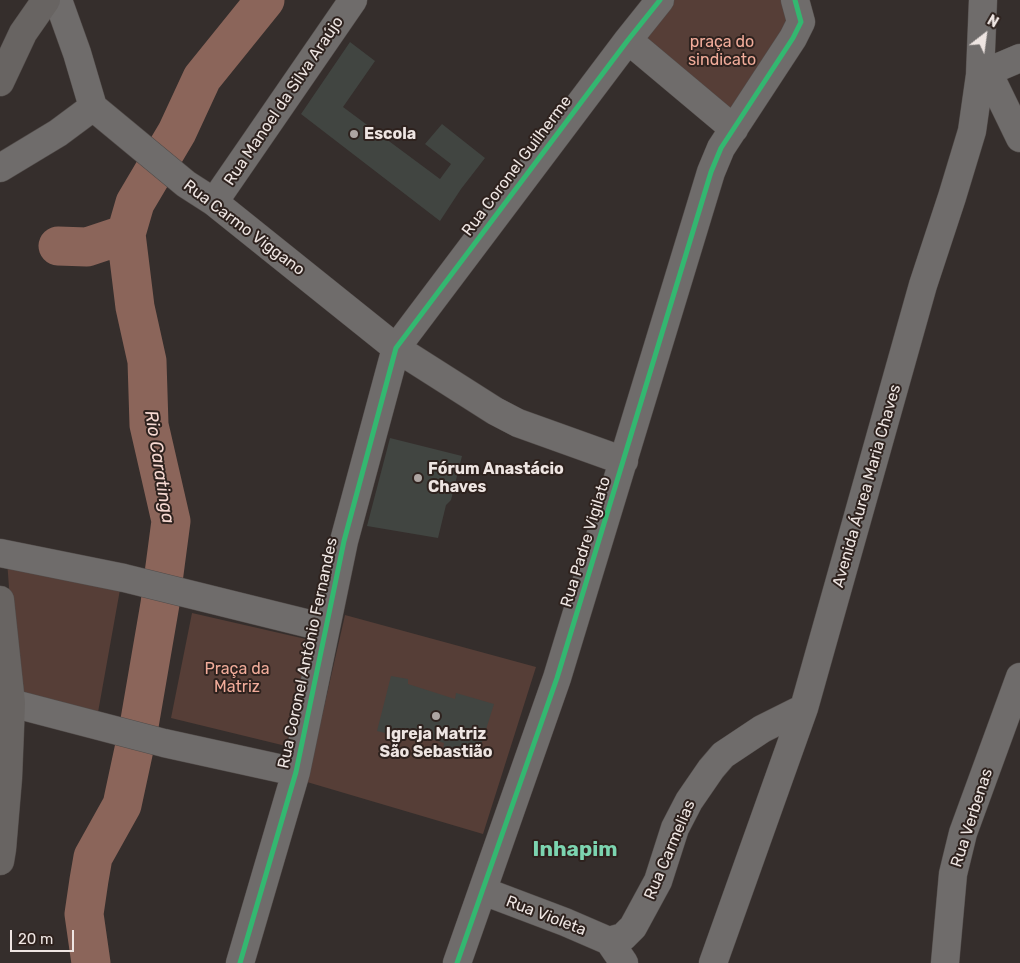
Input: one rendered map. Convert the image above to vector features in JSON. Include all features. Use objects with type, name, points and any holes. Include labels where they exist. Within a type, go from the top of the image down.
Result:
[{"type":"main road","points":[[0,82],[23,33],[46,0]]},
{"type":"main road","points":[[0,600],[10,703],[8,778],[0,861]]},
{"type":"street","points":[[0,168],[58,133],[93,107],[77,52],[58,0]]},
{"type":"street","name":"Rua Manoel da Silva Araújo","points":[[214,202],[353,0]]},
{"type":"street","name":"Rua Coronel Guilherme","points":[[396,348],[660,0]]},
{"type":"street","name":"Rua Padre Vigilato","points":[[457,963],[556,678],[711,172],[721,148],[793,38],[801,22],[795,0]]},
{"type":"street","name":"Avenida Áurea Maria Chaves","points":[[713,963],[804,708],[923,285],[972,132],[984,74],[983,0]]},
{"type":"street","points":[[628,40],[734,129]]},
{"type":"street","points":[[1020,58],[984,74],[1020,138]]},
{"type":"street","name":"Rua Carmo Viggano","points":[[93,107],[186,184],[214,202],[396,348],[494,411],[518,423],[624,461]]},
{"type":"street","name":"Rua Coronel Antônio Fernandes","points":[[240,963],[296,772],[344,541],[396,348]]},
{"type":"street","points":[[0,553],[124,578],[326,628]]},
{"type":"street","name":"Rua Verbenas","points":[[945,963],[953,874],[963,833],[1020,677]]},
{"type":"street","points":[[10,703],[164,743],[296,772]]},
{"type":"street","name":"Rua Carmelias","points":[[616,952],[623,937],[633,928],[658,881],[675,828],[689,801],[711,769],[723,756],[762,729],[804,708]]},
{"type":"street","name":"Rua Violeta","points":[[483,891],[565,922],[616,952]]},
{"type":"green space","name":"praça do sindicato","points":[[660,0],[795,0],[798,9],[734,129],[628,40]]},
{"type":"green space","points":[[7,560],[121,584],[97,718],[17,698]]},
{"type":"green space","name":"Praça da Matriz","points":[[192,613],[310,640],[286,746],[171,718]]},
{"type":"green space","points":[[345,615],[536,667],[483,834],[307,782]]},
{"type":"building","name":"Escola","points":[[350,42],[375,61],[343,107],[440,179],[451,164],[425,144],[442,124],[485,158],[461,189],[440,221],[301,114]]},
{"type":"building","name":"Fórum Anastácio Chaves","points":[[390,438],[462,456],[451,500],[446,505],[438,538],[367,526]]},
{"type":"building","name":"Igreja Matriz São Sebastião","points":[[391,676],[408,679],[408,684],[455,699],[456,693],[494,704],[477,758],[443,750],[444,743],[396,728],[393,735],[377,731]]},
{"type":"waterway","name":"Rio Caratinga","points":[[91,963],[84,914],[93,857],[122,805],[139,726],[160,604],[171,521],[149,425],[147,361],[135,307],[126,234],[135,203],[177,132],[202,78],[265,0]]},
{"type":"waterway","points":[[58,246],[87,247],[126,234]]},
{"type":"cycle path","points":[[240,963],[296,772],[344,541],[396,348],[660,0]]},
{"type":"cycle path","points":[[457,963],[557,678],[711,172],[721,148],[793,38],[801,22],[795,0]]},
{"type":"place","name":"Escola","points":[[354,134]]},
{"type":"place","name":"Fórum Anastácio Chaves","points":[[418,478]]},
{"type":"place","name":"Igreja Matriz São Sebastião","points":[[436,716]]},
{"type":"district","name":"Inhapim","points":[[575,850]]}]
